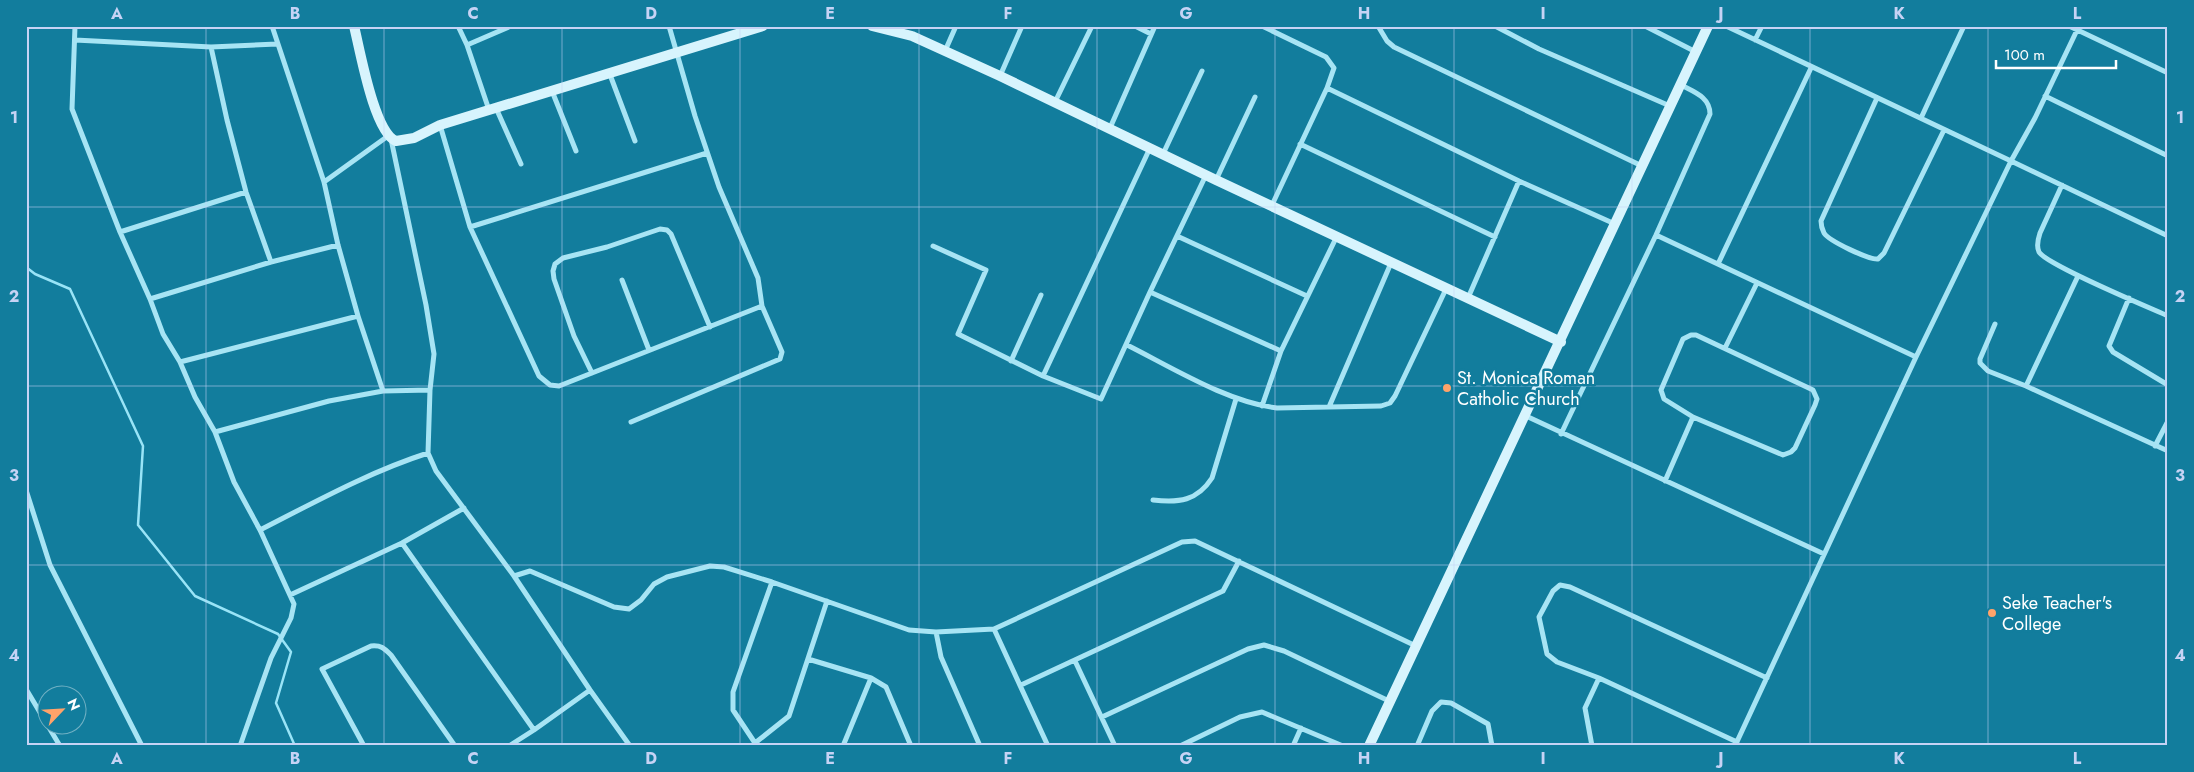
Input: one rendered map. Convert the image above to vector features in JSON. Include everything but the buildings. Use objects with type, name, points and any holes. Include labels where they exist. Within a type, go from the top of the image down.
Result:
[{"type":"street","points":[[75,26],[72,109],[120,232],[150,299],[163,334],[180,362],[195,397],[216,432],[234,482],[260,530],[294,604],[291,618],[271,658],[240,746]]},
{"type":"street","points":[[272,26],[324,182],[338,245],[358,316],[383,391]]},
{"type":"street","points":[[354,26],[372,99],[381,124],[390,138],[426,304],[434,354],[430,390],[428,454],[436,471],[514,576],[630,746]]},
{"type":"street","points":[[458,26],[492,109],[521,164]]},
{"type":"street","points":[[467,45],[511,26]]},
{"type":"street","points":[[631,422],[780,359],[782,352],[762,306],[758,278],[719,187],[707,153],[669,26]]},
{"type":"street","points":[[390,138],[396,141],[414,138],[440,124],[763,26]]},
{"type":"street","points":[[872,26],[912,36],[1000,76],[1561,342]]},
{"type":"street","points":[[945,51],[956,26]]},
{"type":"street","points":[[1000,76],[1022,26]]},
{"type":"street","points":[[1055,102],[1092,26]]},
{"type":"street","points":[[1135,26],[1151,34]]},
{"type":"street","points":[[1110,128],[1155,26]]},
{"type":"street","points":[[1262,26],[1326,57],[1334,68],[1327,88],[1272,205]]},
{"type":"street","points":[[1378,26],[1387,41],[1394,47],[1643,166]]},
{"type":"street","points":[[1496,26],[1539,49],[1671,107]]},
{"type":"street","points":[[1645,26],[1697,52]]},
{"type":"street","points":[[1370,746],[1708,26]]},
{"type":"street","points":[[1726,26],[2168,236]]},
{"type":"street","points":[[1755,40],[1762,26]]},
{"type":"street","points":[[1921,118],[1964,26]]},
{"type":"street","points":[[2069,26],[2079,28],[2168,73]]},
{"type":"street","points":[[1767,678],[1570,586],[1560,585],[1553,591],[1539,617],[1547,654],[1557,662],[1599,678],[1736,744],[1767,678],[1824,554],[1916,358],[2011,161],[2079,28]]},
{"type":"street","points":[[75,40],[211,46],[278,44]]},
{"type":"street","points":[[211,46],[227,120],[246,192],[270,262]]},
{"type":"street","points":[[1718,264],[1811,68]]},
{"type":"street","points":[[1163,154],[1202,71]]},
{"type":"street","points":[[609,72],[635,141]]},
{"type":"street","points":[[1561,434],[1656,235],[1710,114],[1710,109],[1705,99],[1680,85]]},
{"type":"street","points":[[1327,88],[1519,181],[1616,224]]},
{"type":"street","points":[[552,91],[576,151]]},
{"type":"street","points":[[2045,96],[2168,156]]},
{"type":"street","points":[[1216,180],[1255,97]]},
{"type":"street","points":[[1877,98],[1821,226],[1827,236],[1868,259],[1878,259],[1884,253],[1944,130]]},
{"type":"street","points":[[440,124],[470,227],[538,376],[550,385],[559,386],[762,306]]},
{"type":"street","points":[[324,182],[390,138]]},
{"type":"street","points":[[1300,144],[1495,237]]},
{"type":"street","points":[[1043,376],[1150,148]]},
{"type":"street","points":[[470,227],[707,153]]},
{"type":"street","points":[[933,246],[986,270],[958,334],[1043,376],[1102,399],[1150,292],[1206,175]]},
{"type":"street","points":[[1468,298],[1519,181]]},
{"type":"street","points":[[2062,186],[2040,233],[2037,246],[2043,257],[2078,276],[2168,316]]},
{"type":"street","points":[[120,232],[246,192]]},
{"type":"street","points":[[592,373],[574,336],[554,279],[553,270],[555,264],[563,258],[607,248],[660,229],[667,230],[671,234],[710,328]]},
{"type":"street","points":[[1262,406],[1280,351],[1337,235]]},
{"type":"street","points":[[1656,235],[1916,358]]},
{"type":"street","points":[[1177,236],[1307,296]]},
{"type":"street","points":[[150,299],[270,262],[338,245]]},
{"type":"street","points":[[1329,407],[1391,262]]},
{"type":"street","points":[[2026,386],[2078,276]]},
{"type":"street","points":[[622,280],[649,350]]},
{"type":"street","points":[[1724,348],[1757,283]]},
{"type":"street","points":[[1127,346],[1236,399],[1262,406],[1381,406],[1390,403],[1446,288]]},
{"type":"street","points":[[1150,292],[1280,351]]},
{"type":"street","points":[[1011,361],[1041,295]]},
{"type":"street","points":[[2129,298],[2109,346],[2113,352],[2168,384]]},
{"type":"street","points":[[180,362],[358,316]]},
{"type":"street","points":[[1995,324],[1980,363],[1988,371],[2026,386],[2168,451]]},
{"type":"street","points":[[1691,335],[1696,335],[1811,389],[1816,394],[1815,405],[1795,448],[1783,454],[1693,417],[1666,402],[1661,390],[1683,339],[1691,335]]},
{"type":"street","points":[[216,432],[329,401],[383,391],[430,390]]},
{"type":"street","points":[[1153,500],[1185,500],[1206,488],[1212,478],[1236,399]]},
{"type":"street","points":[[1526,416],[1561,434],[1824,554]]},
{"type":"street","points":[[1665,481],[1693,417]]},
{"type":"street","points":[[2155,446],[2168,421]]},
{"type":"street","points":[[260,530],[342,487],[398,463],[428,454]]},
{"type":"street","points":[[26,490],[50,565],[142,746]]},
{"type":"street","points":[[290,595],[402,543],[464,508]]},
{"type":"street","points":[[514,576],[530,571],[614,607],[629,609],[641,600],[654,584],[667,576],[710,566],[724,567],[909,630],[936,632],[994,629],[1182,542],[1195,541],[1416,646]]},
{"type":"street","points":[[402,543],[534,730]]},
{"type":"street","points":[[1021,685],[1223,591],[1238,561]]},
{"type":"street","points":[[772,582],[733,692],[733,710],[756,745],[789,716],[827,601]]},
{"type":"street","points":[[994,629],[1048,746]]},
{"type":"street","points":[[936,632],[941,657],[980,746]]},
{"type":"street","points":[[364,746],[322,669],[377,645],[383,647],[391,655],[455,746]]},
{"type":"street","points":[[1102,717],[1248,649],[1264,645],[1284,651],[1389,702]]},
{"type":"street","points":[[808,659],[871,678],[886,687],[911,746]]},
{"type":"street","points":[[1075,661],[1115,746]]},
{"type":"street","points":[[843,746],[871,678]]},
{"type":"street","points":[[1592,746],[1585,708],[1599,678]]},
{"type":"street","points":[[26,689],[60,746]]},
{"type":"street","points":[[509,746],[590,690]]},
{"type":"street","points":[[1417,746],[1432,711],[1441,702],[1451,704],[1488,724],[1492,746]]},
{"type":"street","points":[[1180,746],[1240,717],[1262,712],[1343,746]]},
{"type":"street","points":[[1293,746],[1301,728]]},
{"type":"waterway","points":[[26,267],[35,274],[70,289],[143,446],[138,525],[195,596],[278,634],[291,652],[276,703],[295,746]]},
{"type":"place","name":"St. Monica Roman Catholic Church","points":[[1447,388]]},
{"type":"place","name":"Seke Teacher's College","points":[[1992,613]]}]
